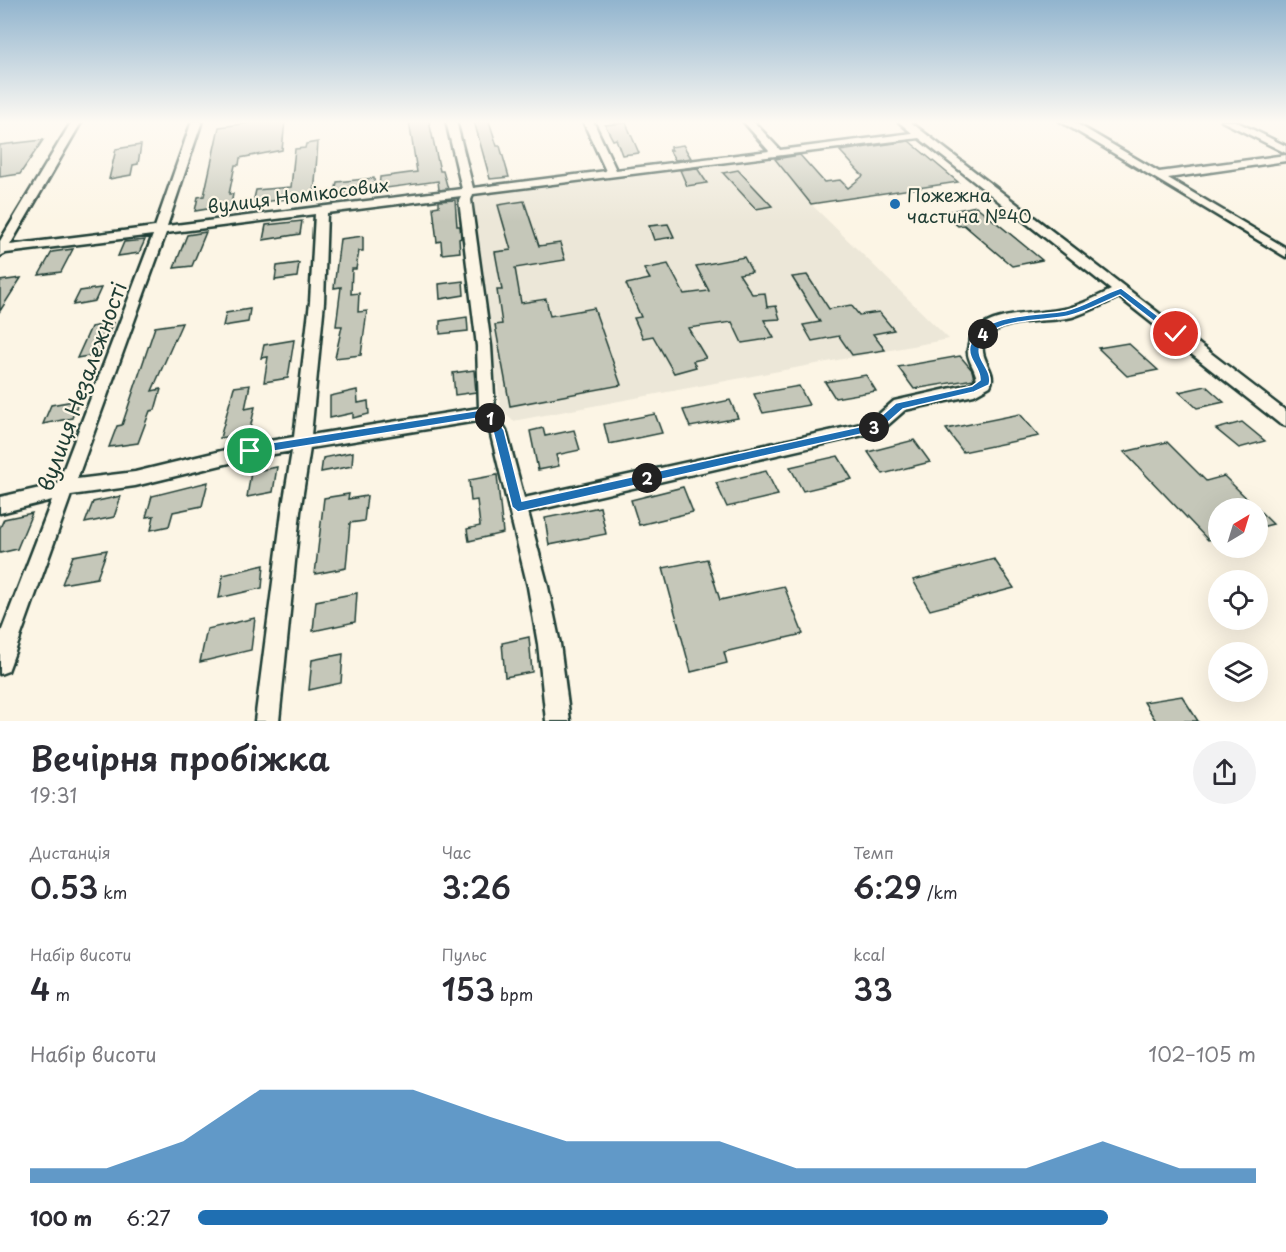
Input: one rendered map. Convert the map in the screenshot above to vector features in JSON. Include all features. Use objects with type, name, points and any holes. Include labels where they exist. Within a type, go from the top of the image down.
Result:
[{"type":"street","points":[[0,251],[57,155]]},
{"type":"street","name":"вулиця Незалежності","points":[[0,663],[160,230],[186,155]]},
{"type":"street","points":[[459,155],[468,192],[465,200],[484,346],[487,412],[498,430],[538,587],[549,644],[558,721]]},
{"type":"street","points":[[604,155],[613,174]]},
{"type":"street","name":"вулиця Номікосових","points":[[0,251],[764,155]]},
{"type":"street","points":[[946,155],[1286,420]]},
{"type":"street","points":[[1121,155],[1286,253]]},
{"type":"street","points":[[1156,176],[1286,158]]},
{"type":"street","points":[[267,721],[317,302],[321,210]]},
{"type":"street","points":[[518,507],[875,427],[900,405],[974,389],[985,382],[986,375],[975,354],[975,345],[989,328],[1013,320],[1068,313],[1121,291]]},
{"type":"street","points":[[0,505],[84,485],[135,479],[250,451],[487,412]]},
{"type":"shaded area","points":[[775,159],[811,204],[949,339],[513,421],[501,410],[470,195]]},
{"type":"building","points":[[0,155],[33,155],[20,174],[0,177]]},
{"type":"building","points":[[115,155],[139,155],[138,164],[133,165],[131,175],[109,179]]},
{"type":"building","points":[[213,155],[258,155],[240,158],[239,165],[235,165],[229,194],[233,194],[231,205],[195,211],[198,197],[204,196]]},
{"type":"building","points":[[294,155],[317,155],[314,196],[253,203],[256,190],[291,187]]},
{"type":"building","points":[[414,155],[436,155],[440,171],[443,171],[448,189],[439,190],[438,181],[379,189],[380,177],[417,172]]},
{"type":"building","points":[[483,155],[503,155],[509,177],[490,179]]},
{"type":"building","points":[[672,155],[689,155],[691,158],[675,160]]},
{"type":"building","points":[[800,155],[824,182],[840,180],[848,188],[863,176],[843,155],[925,155],[958,182],[811,204],[775,159]]},
{"type":"building","points":[[697,168],[707,183],[687,186],[680,170]]},
{"type":"building","points":[[738,170],[772,206],[756,209],[723,173]]},
{"type":"building","points":[[374,178],[375,189],[335,194],[337,182]]},
{"type":"building","points":[[455,200],[457,226],[460,226],[460,252],[442,254],[441,241],[437,242],[433,207],[439,206],[439,201]]},
{"type":"building","points":[[524,201],[539,246],[560,243],[565,260],[515,268],[521,303],[546,299],[550,316],[594,308],[621,385],[510,406],[495,325],[502,324],[497,290],[502,290],[495,252],[511,250],[498,205]]},
{"type":"building","points":[[976,206],[1042,260],[1012,266],[964,225],[958,226],[942,213]]},
{"type":"building","points":[[302,221],[300,234],[263,240],[266,225]]},
{"type":"building","points":[[668,224],[674,237],[654,240],[649,226]]},
{"type":"building","points":[[206,232],[192,266],[174,268],[187,235]]},
{"type":"building","points":[[363,236],[363,251],[359,251],[356,269],[352,269],[351,294],[359,293],[358,312],[367,311],[361,355],[335,358],[342,326],[336,326],[341,287],[334,288],[340,239]]},
{"type":"building","points":[[145,240],[139,253],[118,256],[124,242]]},
{"type":"building","points":[[73,249],[61,272],[39,275],[52,252]]},
{"type":"building","points":[[744,257],[752,272],[739,274],[752,294],[765,293],[767,307],[776,306],[780,319],[764,320],[774,338],[742,343],[732,322],[688,328],[706,358],[693,361],[696,367],[674,373],[653,336],[643,338],[634,318],[641,317],[626,284],[650,279],[644,269],[668,264],[684,294],[709,291],[696,266]]},
{"type":"building","points":[[299,263],[297,277],[275,280],[277,266]]},
{"type":"building","points":[[807,275],[829,309],[851,305],[859,315],[879,312],[894,330],[873,334],[885,350],[852,355],[839,336],[812,341],[803,325],[820,322],[792,277]]},
{"type":"building","points":[[21,278],[0,311],[0,281]]},
{"type":"building","points":[[463,281],[464,295],[440,299],[439,284]]},
{"type":"building","points":[[101,288],[95,301],[73,305],[80,291]]},
{"type":"building","points":[[250,309],[248,322],[223,326],[226,313]]},
{"type":"building","points":[[467,317],[468,331],[440,334],[440,321]]},
{"type":"building","points":[[113,323],[99,354],[77,358],[91,327]]},
{"type":"building","points":[[182,323],[152,391],[161,389],[155,410],[150,411],[138,443],[109,447],[117,426],[122,425],[155,327]]},
{"type":"building","points":[[294,340],[288,378],[264,382],[268,357],[261,358],[264,345]]},
{"type":"building","points":[[1128,343],[1158,370],[1127,376],[1098,348]]},
{"type":"building","points":[[960,356],[972,370],[974,379],[914,389],[898,367]]},
{"type":"building","points":[[474,370],[476,392],[455,395],[453,373]]},
{"type":"building","points":[[866,375],[876,391],[835,398],[825,382]]},
{"type":"building","points":[[250,385],[245,409],[255,407],[249,433],[220,438],[234,387]]},
{"type":"building","points":[[799,386],[809,405],[763,413],[754,394]]},
{"type":"building","points":[[1206,386],[1224,402],[1197,408],[1179,392]]},
{"type":"building","points":[[357,390],[358,403],[368,401],[369,414],[353,418],[353,413],[330,418],[330,396]]},
{"type":"building","points":[[79,400],[72,418],[43,424],[51,405]]},
{"type":"building","points":[[730,400],[738,418],[690,427],[683,410]]},
{"type":"building","points":[[655,414],[662,433],[609,444],[604,424]]},
{"type":"building","points":[[1020,414],[1039,436],[963,452],[946,429]]},
{"type":"building","points":[[1242,422],[1265,441],[1239,448],[1216,429]]},
{"type":"building","points":[[543,428],[545,436],[574,430],[580,450],[556,455],[559,466],[538,470],[530,431]]},
{"type":"building","points":[[914,440],[930,462],[883,474],[868,452]]},
{"type":"building","points":[[1167,442],[1206,481],[1224,476],[1247,498],[1208,498],[1208,540],[1124,452]]},
{"type":"building","points":[[353,452],[352,466],[321,472],[323,458]]},
{"type":"building","points":[[838,456],[852,479],[803,491],[790,467]]},
{"type":"building","points":[[277,467],[273,492],[247,497],[251,472]]},
{"type":"building","points":[[766,471],[778,495],[727,507],[716,483]]},
{"type":"building","points":[[497,475],[503,533],[469,541],[467,529],[480,526],[477,500],[471,501],[469,480]]},
{"type":"building","points":[[208,482],[202,506],[173,512],[169,526],[151,530],[154,516],[146,517],[152,496]]},
{"type":"building","points":[[683,487],[693,512],[639,525],[631,500]]},
{"type":"building","points":[[349,494],[348,499],[367,496],[364,521],[350,523],[346,568],[315,574],[324,498]]},
{"type":"building","points":[[121,496],[114,517],[85,523],[93,502]]},
{"type":"building","points":[[600,507],[606,534],[549,545],[545,518]]},
{"type":"building","points":[[32,513],[17,549],[0,553],[0,528],[4,519]]},
{"type":"building","points":[[107,550],[97,578],[62,584],[73,556]]},
{"type":"building","points":[[707,559],[720,600],[784,586],[803,634],[724,652],[727,663],[691,672],[663,568]]},
{"type":"building","points":[[994,559],[1014,588],[930,610],[913,580]]},
{"type":"building","points":[[264,565],[262,588],[219,598],[223,575]]},
{"type":"building","points":[[357,593],[355,622],[313,631],[316,601]]},
{"type":"building","points":[[255,618],[251,650],[200,662],[207,629]]},
{"type":"building","points":[[529,637],[532,672],[505,677],[502,643]]},
{"type":"building","points":[[343,654],[341,683],[309,690],[312,660]]},
{"type":"building","points":[[1182,696],[1198,721],[1156,721],[1144,702]]},
{"type":"place","name":"Пожежна частина №40","points":[[895,204]]},
{"type":"route","points":[[250,451],[487,412],[498,430],[518,507],[875,427],[900,405],[974,389],[985,382],[986,375],[975,354],[975,345],[989,328],[999,323],[1068,313],[1121,291],[1176,334]]}]
